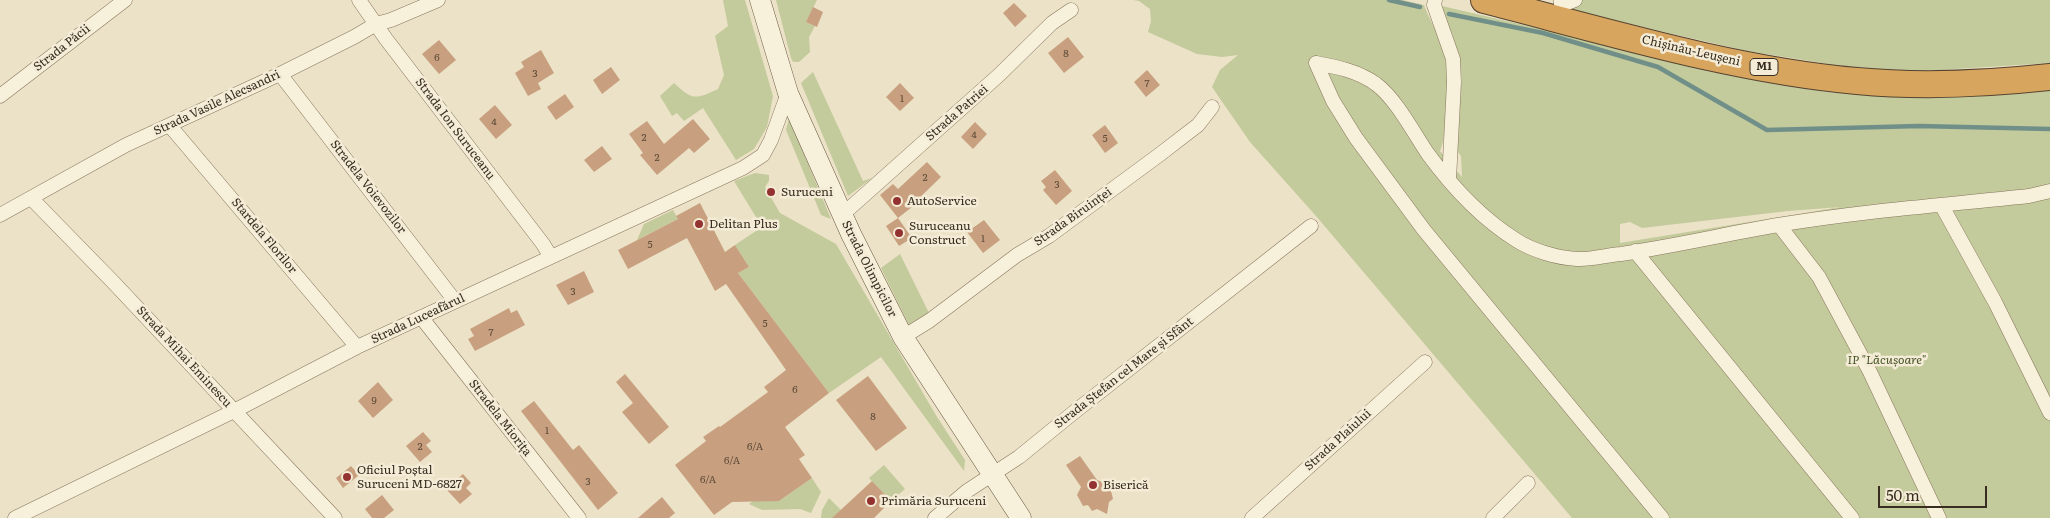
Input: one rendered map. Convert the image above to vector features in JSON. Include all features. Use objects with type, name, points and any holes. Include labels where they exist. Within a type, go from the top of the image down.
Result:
[{"type":"highway","name":"Chișinău-Leușeni","points":[[1484,0],[1565,6],[1729,60],[1801,74],[1858,82],[1914,85],[1971,84],[2050,77]]},
{"type":"main road","name":"Strada Olimpicilor","points":[[760,0],[788,93],[842,215],[903,337],[1021,518]]},
{"type":"street","name":"Strada Păcii","points":[[0,96],[125,0]]},
{"type":"street","name":"Strada Ion Suruceanu","points":[[359,0],[551,257]]},
{"type":"street","name":"Strada Vasile Alecsandri","points":[[0,215],[126,145],[280,74],[376,24],[391,20],[438,0]]},
{"type":"street","points":[[1435,0],[1434,5],[1453,58],[1454,82],[1449,180]]},
{"type":"street","name":"Strada Patriei","points":[[842,215],[999,75],[1052,23],[1071,10]]},
{"type":"street","points":[[1662,518],[1424,230],[1356,138],[1333,102],[1316,63],[1347,69],[1376,84],[1396,106],[1428,154],[1449,180],[1478,212],[1498,228],[1519,242],[1548,254],[1578,260],[1635,252],[1779,225],[1868,212],[2029,196],[2050,191]]},
{"type":"street","name":"Stradela Voievozilor","points":[[280,74],[456,301]]},
{"type":"street","name":"Strada Luceafărul","points":[[15,518],[234,411],[357,347],[743,168],[763,155],[772,140],[788,93]]},
{"type":"street","name":"Strada Biruinței","points":[[903,337],[929,321],[1017,255],[1049,236],[1152,160],[1198,125],[1212,107]]},
{"type":"street","name":"Stardela Florilor","points":[[170,126],[357,347]]},
{"type":"street","name":"Strada Mihai Eminescu","points":[[31,198],[114,283],[335,518]]},
{"type":"street","points":[[1942,206],[1995,302],[2050,413]]},
{"type":"street","points":[[1779,225],[1819,277],[1870,372],[1939,518]]},
{"type":"street","name":"Strada Ștefan cel Mare și Sfânt","points":[[935,518],[966,491],[1019,458],[1073,413],[1311,226]]},
{"type":"street","points":[[1635,252],[1852,518]]},
{"type":"street","name":"Stradela Miorița","points":[[421,317],[580,518]]},
{"type":"street","name":"Strada Plaiului","points":[[1252,518],[1425,362]]},
{"type":"street","points":[[1493,518],[1528,484]]},
{"type":"green space","points":[[723,0],[745,0],[773,96],[767,127],[754,149],[736,160],[703,108],[684,121],[677,113],[672,116],[660,96],[674,83],[685,93],[694,96],[704,95],[718,89],[724,75],[715,36],[728,26]]},
{"type":"green space","points":[[776,0],[817,0],[806,22],[815,26],[809,37],[810,52],[799,62],[793,62],[791,58]]},
{"type":"green space","name":"IP \"Lăcușoare\"","points":[[1133,0],[1403,0],[1424,5],[1445,54],[1447,114],[1440,151],[1462,177],[1461,156],[1457,151],[1458,109],[1462,80],[1458,53],[1452,33],[1446,26],[1442,6],[1691,64],[1826,92],[1916,97],[2050,88],[2050,518],[1572,518],[1316,216],[1250,142],[1212,87],[1220,70],[1238,55],[1222,57],[1197,54],[1148,32],[1151,21],[1150,9],[1139,1]],"holes":[[[1841,207],[1620,243],[1620,224],[1630,222],[1642,228],[1788,211]]]},
{"type":"green space","points":[[1570,0],[2050,0],[2050,63],[1909,72],[1835,65],[1747,51],[1573,11]]},
{"type":"green space","points":[[813,72],[863,181],[872,178],[848,196],[801,83]]},
{"type":"green space","points":[[789,118],[831,219],[821,215],[786,130]]},
{"type":"green space","points":[[755,173],[769,175],[769,181],[765,187],[780,213],[836,244],[937,417],[965,460],[964,471],[881,357],[829,393],[738,273],[749,267],[735,245],[762,227],[734,181]]},
{"type":"green space","points":[[673,210],[678,219],[637,240],[644,224]]},
{"type":"green space","points":[[900,254],[930,315],[916,324],[909,325],[881,268]]},
{"type":"green space","points":[[884,465],[905,489],[891,501],[869,478]]},
{"type":"green space","points":[[812,478],[821,492],[811,513],[800,509],[762,510],[749,504],[753,501],[779,501]]},
{"type":"green space","points":[[829,498],[841,510],[834,518],[821,518],[822,510]]},
{"type":"building","points":[[1014,3],[1027,16],[1015,27],[1003,13]]},
{"type":"building","points":[[813,7],[823,12],[817,27],[806,22]]},
{"type":"building","points":[[1068,37],[1084,57],[1064,73],[1048,53]]},
{"type":"building","points":[[439,40],[456,60],[439,74],[422,54]]},
{"type":"building","points":[[541,50],[554,73],[538,83],[541,89],[528,96],[515,73],[524,67],[521,62]]},
{"type":"building","points":[[611,67],[620,80],[602,94],[593,80]]},
{"type":"building","points":[[1147,70],[1160,85],[1146,97],[1134,82]]},
{"type":"building","points":[[900,83],[914,98],[900,111],[886,97]]},
{"type":"building","points":[[565,94],[574,107],[556,120],[547,107]]},
{"type":"building","points":[[495,105],[512,125],[496,139],[479,119]]},
{"type":"building","points":[[693,119],[710,139],[694,153],[689,148],[657,175],[640,155],[643,153],[629,134],[647,121],[664,144]]},
{"type":"building","points":[[975,122],[987,134],[973,149],[961,137]]},
{"type":"building","points":[[1105,125],[1118,143],[1105,153],[1092,135]]},
{"type":"building","points":[[602,146],[612,159],[594,172],[584,160]]},
{"type":"building","points":[[927,162],[941,177],[912,207],[898,218],[880,195],[893,184],[898,189]]},
{"type":"building","points":[[1055,170],[1072,191],[1056,205],[1043,190],[1046,187],[1041,181]]},
{"type":"building","points":[[700,203],[725,252],[735,245],[749,267],[738,273],[829,393],[785,427],[805,455],[799,459],[812,478],[779,501],[732,502],[714,515],[675,465],[706,441],[703,437],[768,392],[764,387],[786,370],[726,284],[715,291],[687,238],[628,269],[618,250],[678,219],[676,216]]},
{"type":"building","points":[[898,218],[912,238],[899,246],[886,226]]},
{"type":"building","points":[[984,220],[1000,240],[983,253],[967,232]]},
{"type":"building","points":[[584,271],[594,292],[568,305],[556,285]]},
{"type":"building","points":[[509,308],[511,313],[517,310],[525,325],[475,351],[468,339],[474,336],[470,329]]},
{"type":"building","points":[[625,374],[669,427],[649,444],[622,412],[633,403],[616,382]]},
{"type":"building","points":[[868,376],[907,428],[876,451],[836,400]]},
{"type":"building","points":[[378,382],[393,400],[373,418],[358,401]]},
{"type":"building","points":[[534,401],[573,450],[579,445],[618,493],[598,510],[521,411]]},
{"type":"building","points":[[423,432],[431,441],[426,445],[432,452],[420,462],[406,446]]},
{"type":"building","name":"Biserică","points":[[1080,456],[1097,480],[1105,483],[1111,491],[1113,499],[1109,502],[1107,514],[1097,509],[1092,511],[1088,505],[1083,506],[1077,495],[1081,487],[1066,465]]},
{"type":"building","points":[[351,466],[359,475],[343,488],[336,478]]},
{"type":"building","points":[[463,474],[471,483],[466,488],[472,494],[460,504],[446,489]]},
{"type":"building","points":[[872,481],[891,501],[874,518],[832,518]]},
{"type":"building","points":[[382,495],[394,510],[384,518],[372,518],[365,509]]},
{"type":"building","points":[[662,497],[675,513],[669,518],[638,518]]},
{"type":"waterway","points":[[1389,0],[1420,7]]},
{"type":"waterway","points":[[1449,14],[1543,33],[1658,67],[1767,130],[1919,126],[2050,129]]},
{"type":"place","name":"Suruceni","points":[[771,192]]},
{"type":"place","name":"AutoService","points":[[897,201]]},
{"type":"place","name":"Delitan Plus","points":[[699,224]]},
{"type":"place","name":"Suruceanu Construct","points":[[899,233]]},
{"type":"place","name":"Oficiul Poștal Suruceni MD-6827","points":[[347,477]]},
{"type":"place","name":"Biserică","points":[[1093,485]]},
{"type":"place","name":"Primăria Suruceni","points":[[871,501]]}]
